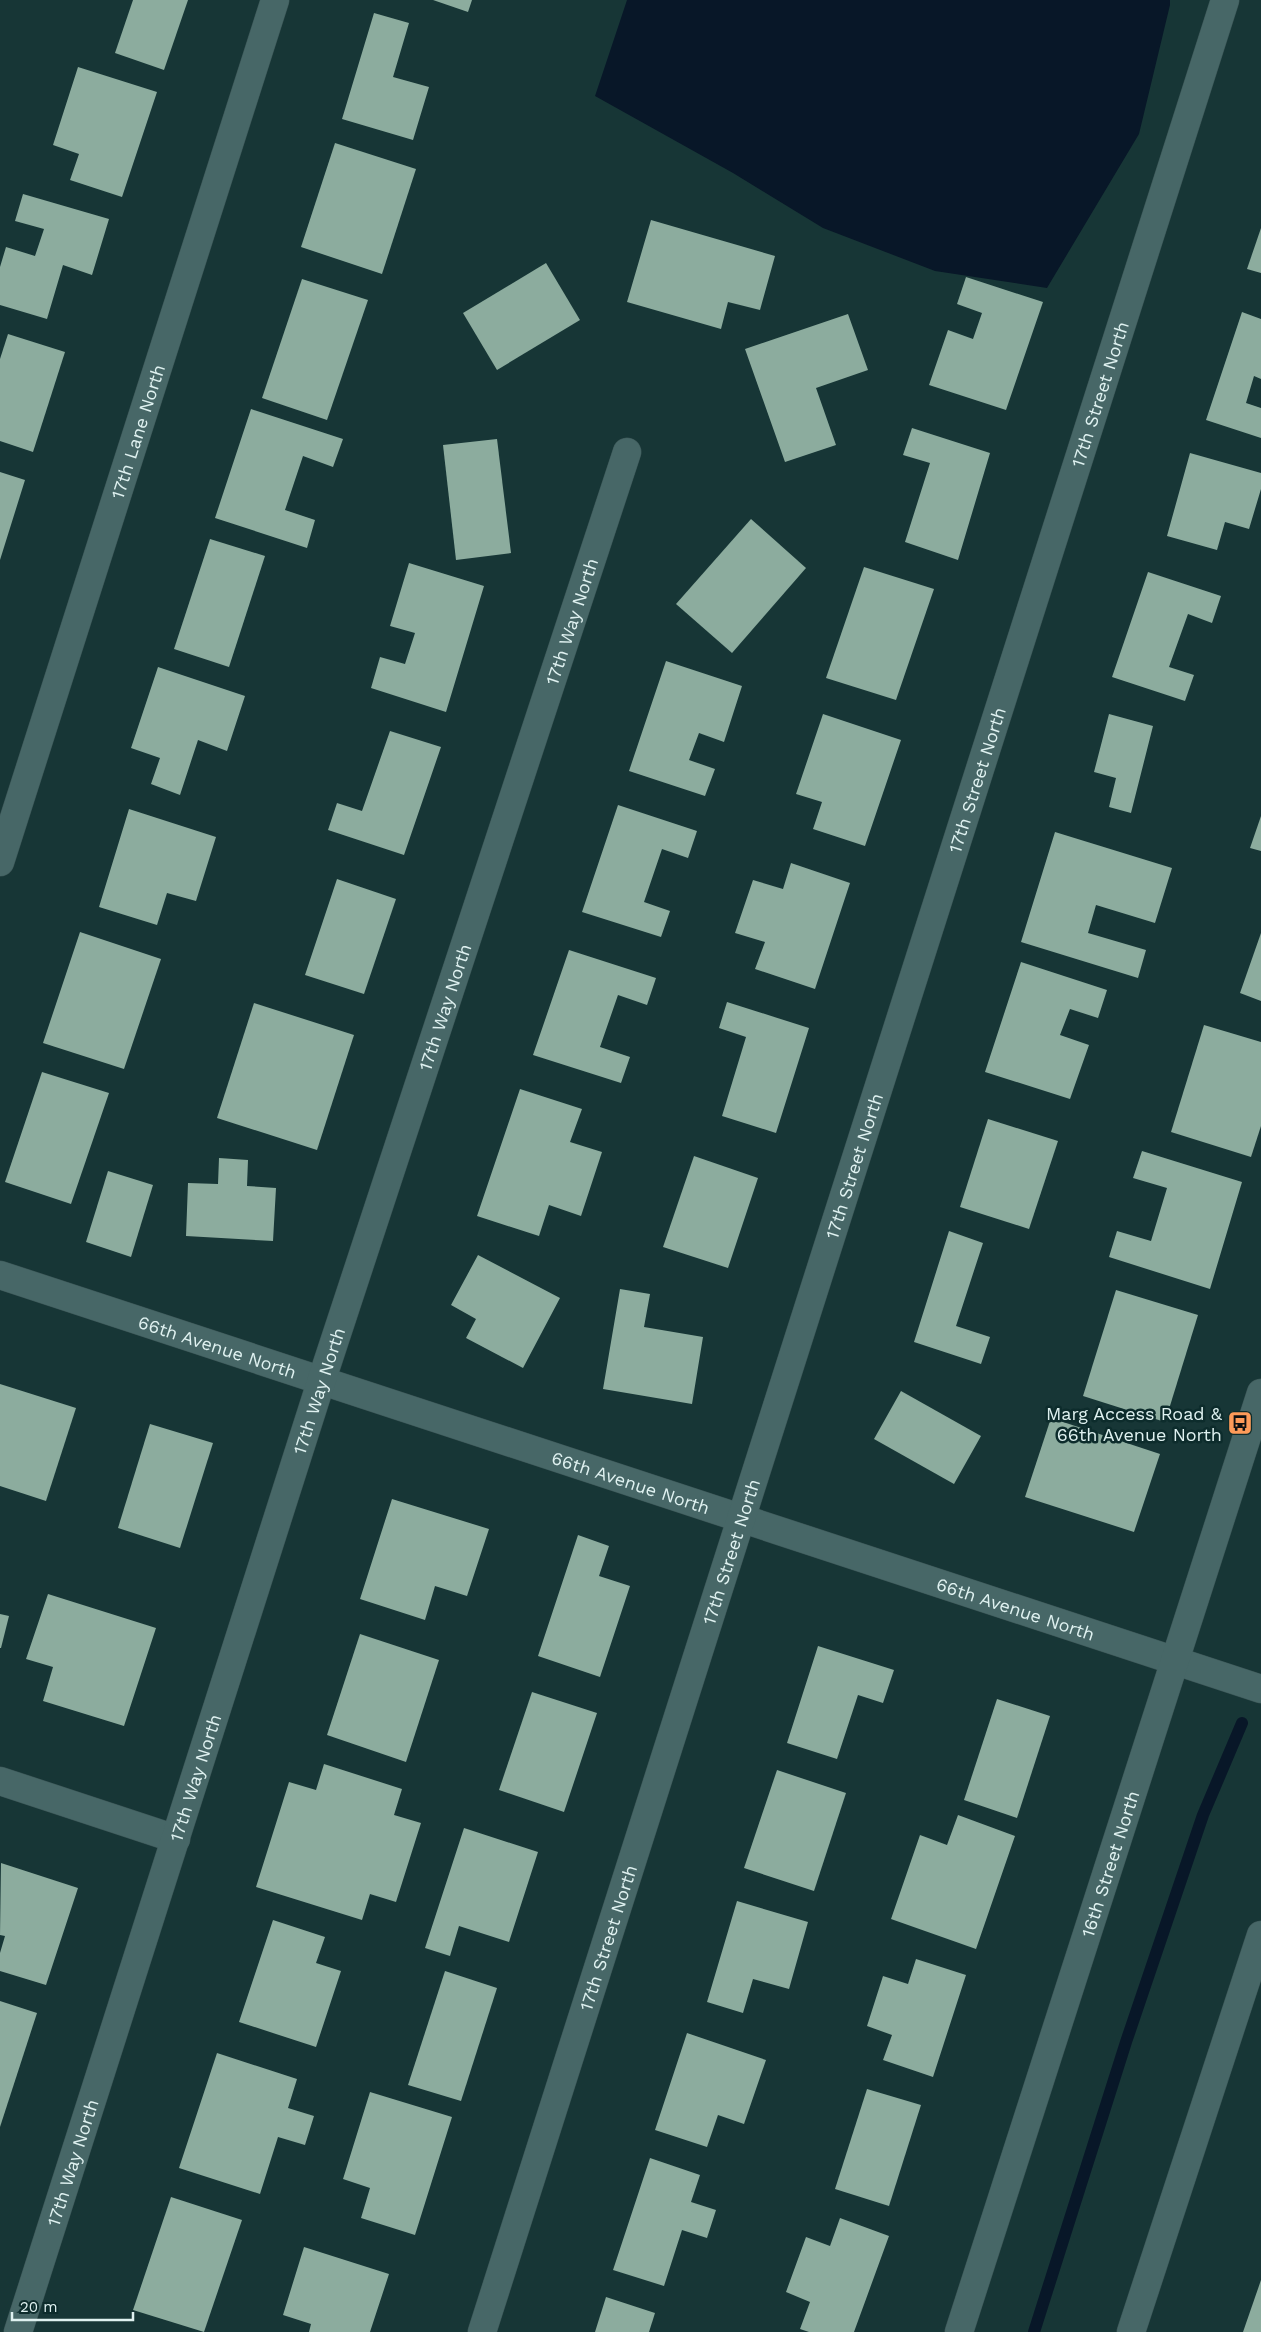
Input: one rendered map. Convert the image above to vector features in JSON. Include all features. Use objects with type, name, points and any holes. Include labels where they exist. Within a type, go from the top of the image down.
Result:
[{"type":"street","name":"17th Lane North","points":[[0,862],[275,0]]},
{"type":"street","name":"17th Street North","points":[[482,2332],[1226,0]]},
{"type":"street","name":"17th Way North","points":[[18,2332],[322,1379],[627,452]]},
{"type":"street","name":"66th Avenue North","points":[[0,1275],[322,1379],[1261,1689]]},
{"type":"street","name":"16th Street North","points":[[959,2332],[1261,1394]]},
{"type":"street","points":[[0,1781],[176,1839]]},
{"type":"street","points":[[1131,2332],[1261,1935]]},
{"type":"water","points":[[627,0],[1170,0],[1170,5],[1139,134],[1047,288],[935,271],[823,228],[733,173],[595,96]]},
{"type":"building","points":[[133,0],[188,0],[164,70],[115,53]]},
{"type":"building","points":[[433,0],[472,0],[468,12]]},
{"type":"building","points":[[374,13],[409,23],[393,77],[429,87],[413,140],[342,119]]},
{"type":"building","points":[[78,67],[157,92],[122,197],[70,180],[79,154],[53,145]]},
{"type":"building","points":[[335,143],[416,169],[382,274],[301,247]]},
{"type":"building","points":[[23,194],[109,219],[92,275],[63,265],[47,319],[0,305],[0,267],[6,247],[35,256],[44,229],[15,221]]},
{"type":"building","points":[[651,220],[775,256],[760,310],[728,302],[721,329],[627,302]]},
{"type":"building","points":[[1261,228],[1261,273],[1247,269]]},
{"type":"building","points":[[546,263],[580,320],[497,370],[463,313]]},
{"type":"building","points":[[966,277],[1043,302],[1006,410],[929,385],[948,330],[973,339],[982,313],[957,304]]},
{"type":"building","points":[[302,279],[368,300],[327,420],[262,398]]},
{"type":"building","points":[[1242,312],[1261,319],[1261,379],[1254,376],[1246,403],[1261,408],[1261,438],[1206,420]]},
{"type":"building","points":[[848,314],[868,370],[816,388],[836,445],[785,462],[745,349]]},
{"type":"building","points":[[8,334],[65,352],[33,452],[0,441],[0,359]]},
{"type":"building","points":[[251,409],[343,439],[333,467],[303,456],[285,510],[315,520],[307,548],[215,518]]},
{"type":"building","points":[[912,428],[990,453],[958,560],[905,542],[930,463],[903,455]]},
{"type":"building","points":[[497,439],[511,553],[456,560],[443,445]]},
{"type":"building","points":[[1190,453],[1261,473],[1261,489],[1249,529],[1225,522],[1217,550],[1167,536]]},
{"type":"building","points":[[0,472],[25,480],[0,560]]},
{"type":"building","points":[[751,519],[806,568],[732,653],[676,604]]},
{"type":"building","points":[[210,539],[265,556],[229,667],[174,649]]},
{"type":"building","points":[[409,563],[484,586],[446,712],[371,688],[380,657],[405,664],[415,633],[390,626]]},
{"type":"building","points":[[864,567],[934,589],[896,700],[826,678]]},
{"type":"building","points":[[1148,572],[1221,596],[1212,623],[1188,614],[1169,667],[1194,675],[1185,701],[1112,677]]},
{"type":"building","points":[[666,661],[742,686],[724,742],[699,733],[689,760],[715,769],[705,796],[629,771]]},
{"type":"building","points":[[158,667],[245,696],[227,751],[198,740],[180,795],[151,784],[160,758],[131,748]]},
{"type":"building","points":[[823,714],[901,740],[865,846],[813,829],[822,802],[796,794]]},
{"type":"building","points":[[1109,714],[1153,726],[1131,813],[1109,807],[1116,778],[1094,772]]},
{"type":"building","points":[[390,731],[441,747],[404,855],[328,830],[337,803],[362,811]]},
{"type":"building","points":[[618,805],[697,831],[688,858],[662,849],[644,902],[670,911],[661,937],[582,912]]},
{"type":"building","points":[[129,809],[216,837],[196,901],[167,893],[157,925],[99,907]]},
{"type":"building","points":[[1261,816],[1261,851],[1250,848]]},
{"type":"building","points":[[1055,832],[1172,868],[1155,923],[1096,905],[1088,933],[1146,950],[1138,978],[1021,942]]},
{"type":"building","points":[[791,863],[850,883],[815,989],[755,969],[765,942],[735,933],[753,880],[783,889]]},
{"type":"building","points":[[337,879],[396,899],[364,994],[305,975]]},
{"type":"building","points":[[80,932],[161,959],[124,1069],[43,1043]]},
{"type":"building","points":[[1261,933],[1261,1001],[1240,993]]},
{"type":"building","points":[[569,950],[656,978],[647,1005],[618,995],[600,1047],[630,1057],[621,1083],[533,1055]]},
{"type":"building","points":[[1021,962],[1107,990],[1098,1018],[1070,1009],[1060,1035],[1089,1045],[1070,1099],[985,1072]]},
{"type":"building","points":[[727,1002],[809,1028],[776,1133],[722,1116],[746,1037],[719,1028]]},
{"type":"building","points":[[254,1003],[354,1035],[317,1150],[217,1118]]},
{"type":"building","points":[[1204,1025],[1261,1042],[1261,1126],[1251,1157],[1171,1132]]},
{"type":"building","points":[[42,1072],[109,1093],[71,1204],[5,1182]]},
{"type":"building","points":[[520,1089],[582,1109],[570,1142],[602,1152],[581,1216],[549,1205],[539,1236],[477,1216]]},
{"type":"building","points":[[988,1119],[1058,1141],[1029,1229],[960,1207]]},
{"type":"building","points":[[1142,1151],[1242,1182],[1210,1289],[1109,1257],[1117,1231],[1151,1241],[1167,1188],[1133,1178]]},
{"type":"building","points":[[694,1156],[758,1178],[728,1268],[663,1247]]},
{"type":"building","points":[[219,1158],[248,1160],[247,1186],[276,1188],[273,1241],[186,1236],[188,1183],[218,1184]]},
{"type":"building","points":[[108,1171],[153,1185],[131,1257],[86,1242]]},
{"type":"building","points":[[949,1231],[983,1243],[956,1326],[990,1337],[981,1364],[914,1342]]},
{"type":"building","points":[[478,1255],[560,1298],[523,1368],[466,1338],[476,1319],[451,1305]]},
{"type":"building","points":[[620,1289],[650,1294],[644,1327],[703,1337],[692,1404],[603,1389]]},
{"type":"building","points":[[1116,1290],[1198,1315],[1165,1422],[1083,1396]]},
{"type":"building","points":[[0,1384],[76,1408],[46,1501],[0,1486]]},
{"type":"building","points":[[901,1391],[981,1436],[954,1484],[874,1439]]},
{"type":"building","points":[[1051,1418],[1160,1454],[1134,1532],[1025,1497]]},
{"type":"building","points":[[150,1424],[213,1443],[180,1548],[118,1528]]},
{"type":"building","points":[[392,1499],[489,1529],[467,1596],[435,1586],[425,1620],[360,1599]]},
{"type":"building","points":[[578,1535],[609,1546],[599,1576],[630,1586],[600,1677],[538,1656]]},
{"type":"building","points":[[48,1594],[156,1628],[124,1726],[43,1701],[53,1667],[26,1659]]},
{"type":"building","points":[[0,1614],[9,1616],[1,1648],[0,1648]]},
{"type":"building","points":[[360,1634],[439,1660],[406,1762],[327,1735]]},
{"type":"building","points":[[818,1646],[894,1670],[883,1703],[858,1695],[837,1759],[787,1743]]},
{"type":"building","points":[[532,1692],[597,1713],[564,1812],[499,1790]]},
{"type":"building","points":[[997,1699],[1050,1716],[1017,1818],[964,1800]]},
{"type":"building","points":[[324,1764],[402,1789],[394,1815],[421,1823],[396,1902],[370,1894],[362,1920],[256,1887],[289,1782],[316,1790]]},
{"type":"building","points":[[777,1770],[846,1793],[814,1891],[744,1868]]},
{"type":"building","points":[[958,1815],[1015,1836],[976,1949],[891,1919],[920,1835],[947,1845]]},
{"type":"building","points":[[464,1828],[538,1852],[509,1942],[459,1926],[450,1956],[425,1948]]},
{"type":"building","points":[[1,1863],[78,1888],[46,1985],[0,1971],[0,1953],[5,1936],[0,1935]]},
{"type":"building","points":[[737,1901],[808,1922],[789,1989],[753,1979],[743,2013],[707,2002]]},
{"type":"building","points":[[273,1920],[325,1937],[316,1963],[341,1971],[316,2047],[239,2022]]},
{"type":"building","points":[[916,1959],[966,1975],[933,2077],[883,2060],[892,2035],[867,2026],[883,1976],[908,1984]]},
{"type":"building","points":[[445,1971],[497,1988],[461,2101],[408,2085]]},
{"type":"building","points":[[0,2001],[37,2013],[0,2127]]},
{"type":"building","points":[[687,2033],[766,2060],[744,2124],[718,2115],[707,2147],[655,2130]]},
{"type":"building","points":[[217,2053],[297,2079],[288,2108],[314,2116],[305,2145],[278,2137],[260,2194],[179,2168]]},
{"type":"building","points":[[867,2089],[921,2105],[889,2206],[835,2189]]},
{"type":"building","points":[[370,2092],[452,2117],[415,2235],[361,2218],[370,2188],[343,2179]]},
{"type":"building","points":[[650,2158],[700,2175],[691,2202],[716,2210],[707,2238],[682,2230],[664,2286],[613,2270]]},
{"type":"building","points":[[171,2197],[242,2220],[204,2332],[133,2310]]},
{"type":"building","points":[[840,2218],[889,2236],[854,2332],[809,2332],[800,2329],[810,2302],[786,2292],[806,2237],[830,2246]]},
{"type":"building","points":[[304,2247],[389,2274],[370,2332],[309,2332],[311,2324],[283,2315]]},
{"type":"building","points":[[1261,2280],[1261,2332],[1243,2332]]},
{"type":"building","points":[[606,2297],[655,2313],[649,2332],[595,2332]]},
{"type":"waterway","points":[[1034,2332],[1126,2042],[1203,1815],[1242,1723]]},
{"type":"place","name":"Marg Access Road & 66th Avenue North","points":[[1240,1423]]}]
